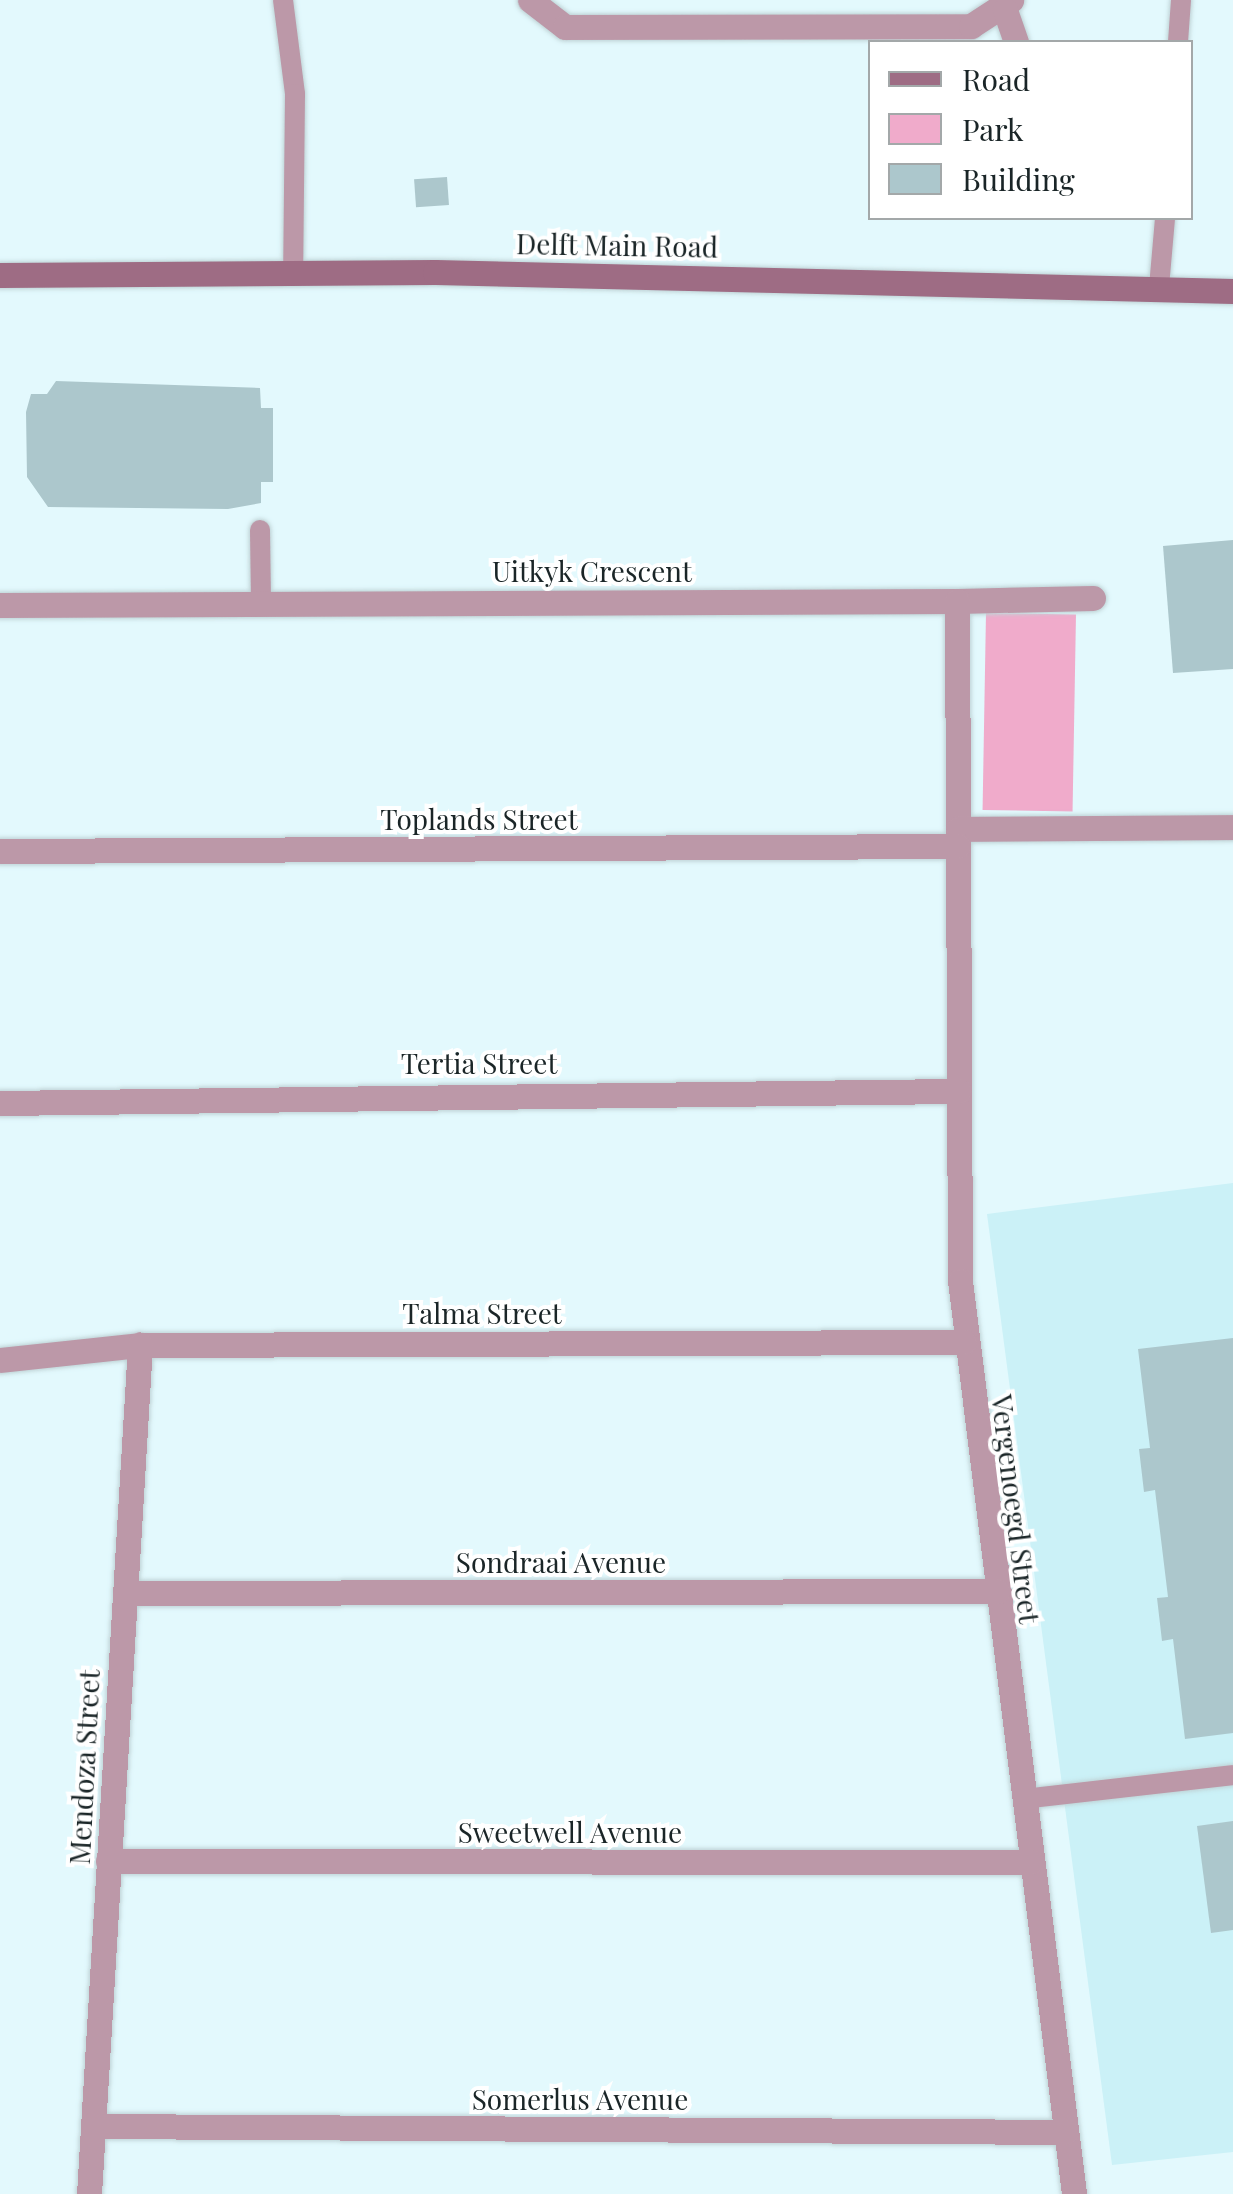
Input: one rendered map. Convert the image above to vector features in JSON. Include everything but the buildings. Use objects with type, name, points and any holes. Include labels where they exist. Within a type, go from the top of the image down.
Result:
[{"type":"street","points":[[530,0],[565,27],[971,26],[1008,5],[1016,40]]},
{"type":"street","name":"Delft Main Road","points":[[0,275],[293,273],[1233,291]]},
{"type":"street","name":"Uitkyk Crescent","points":[[0,606],[260,601],[1092,598]]},
{"type":"street","points":[[957,601],[958,838]]},
{"type":"street","name":"Toplands Street","points":[[0,851],[958,838],[1233,826]]},
{"type":"street","name":"Vergenoegd Street","points":[[958,838],[964,1342],[1074,2194]]},
{"type":"street","name":"Tertia Street","points":[[0,1103],[959,1091]]},
{"type":"street","name":"Talma Street","points":[[0,1360],[140,1345],[964,1342]]},
{"type":"street","name":"Mendoza Street","points":[[89,2194],[140,1345]]},
{"type":"street","name":"Sondraai Avenue","points":[[124,1593],[997,1592]]},
{"type":"street","name":"Sweetwell Avenue","points":[[108,1862],[1031,1862]]},
{"type":"street","name":"Somerlus Avenue","points":[[93,2126],[1066,2132]]},
{"type":"lane","points":[[283,0],[295,94],[293,273]]},
{"type":"lane","points":[[1178,40],[1181,0]]},
{"type":"lane","points":[[1160,288],[1164,220]]},
{"type":"lane","points":[[260,530],[260,601]]},
{"type":"lane","points":[[1023,1799],[1233,1775]]},
{"type":"shaded area","points":[[1233,1183],[1233,2152],[1112,2165],[987,1214]]},
{"type":"green space","points":[[986,613],[1076,615],[1073,812],[983,810]]}]
